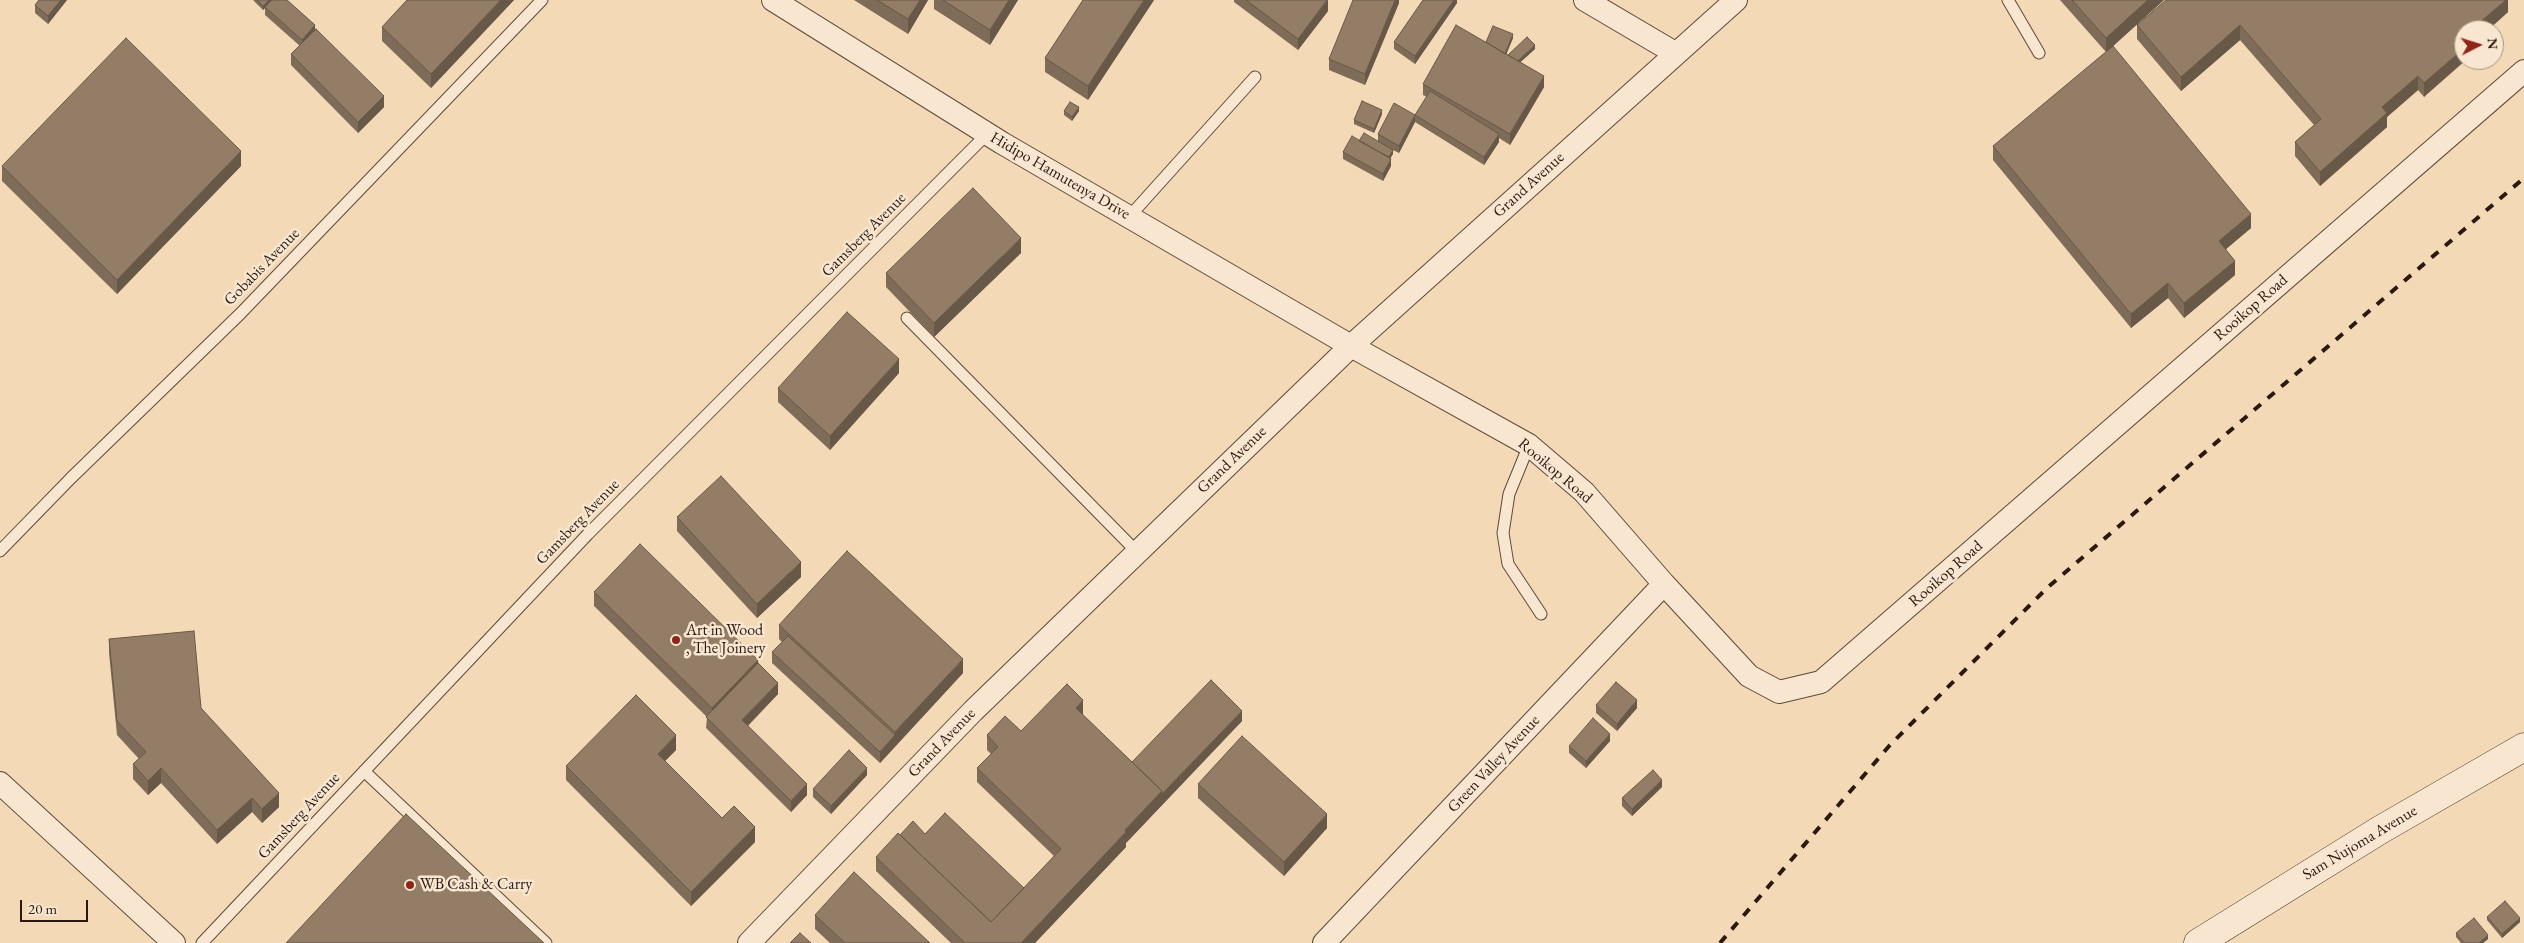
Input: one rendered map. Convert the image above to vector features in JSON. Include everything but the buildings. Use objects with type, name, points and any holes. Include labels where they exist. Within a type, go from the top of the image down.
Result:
[{"type":"street","name":"Hidipo Hamutenya Drive","points":[[773,0],[987,134],[1351,346]]},
{"type":"street","points":[[1586,0],[1675,53]]},
{"type":"street","name":"Grand Avenue","points":[[749,943],[973,711],[1351,346],[1736,0]]},
{"type":"street","name":"Rooikop Road","points":[[1351,346],[1529,445],[1584,492],[1664,584],[1749,676],[1779,692],[1821,682],[2524,71]]},
{"type":"street","name":"Green Valley Avenue","points":[[1324,943],[1664,584]]},
{"type":"street","name":"Sam Nujoma Avenue","points":[[2198,943],[2380,830],[2524,747]]},
{"type":"street","points":[[0,783],[174,943]]},
{"type":"lane","name":"Gobabis Avenue","points":[[0,550],[71,478],[240,314],[542,0]]},
{"type":"lane","points":[[2008,0],[2039,53]]},
{"type":"lane","points":[[1129,217],[1255,77]]},
{"type":"lane","name":"Gamsberg Avenue","points":[[202,943],[588,534],[987,134]]},
{"type":"lane","points":[[907,318],[1137,552]]},
{"type":"lane","points":[[1529,445],[1509,494],[1503,533],[1508,564],[1541,614]]},
{"type":"lane","points":[[364,771],[546,943]]},
{"type":"railway","points":[[1720,943],[1890,745],[2047,588],[2524,178]]},
{"type":"place","name":"Art in Wood , The Joinery","points":[[676,640]]},
{"type":"place","name":"WB Cash & Carry","points":[[410,885]]}]
